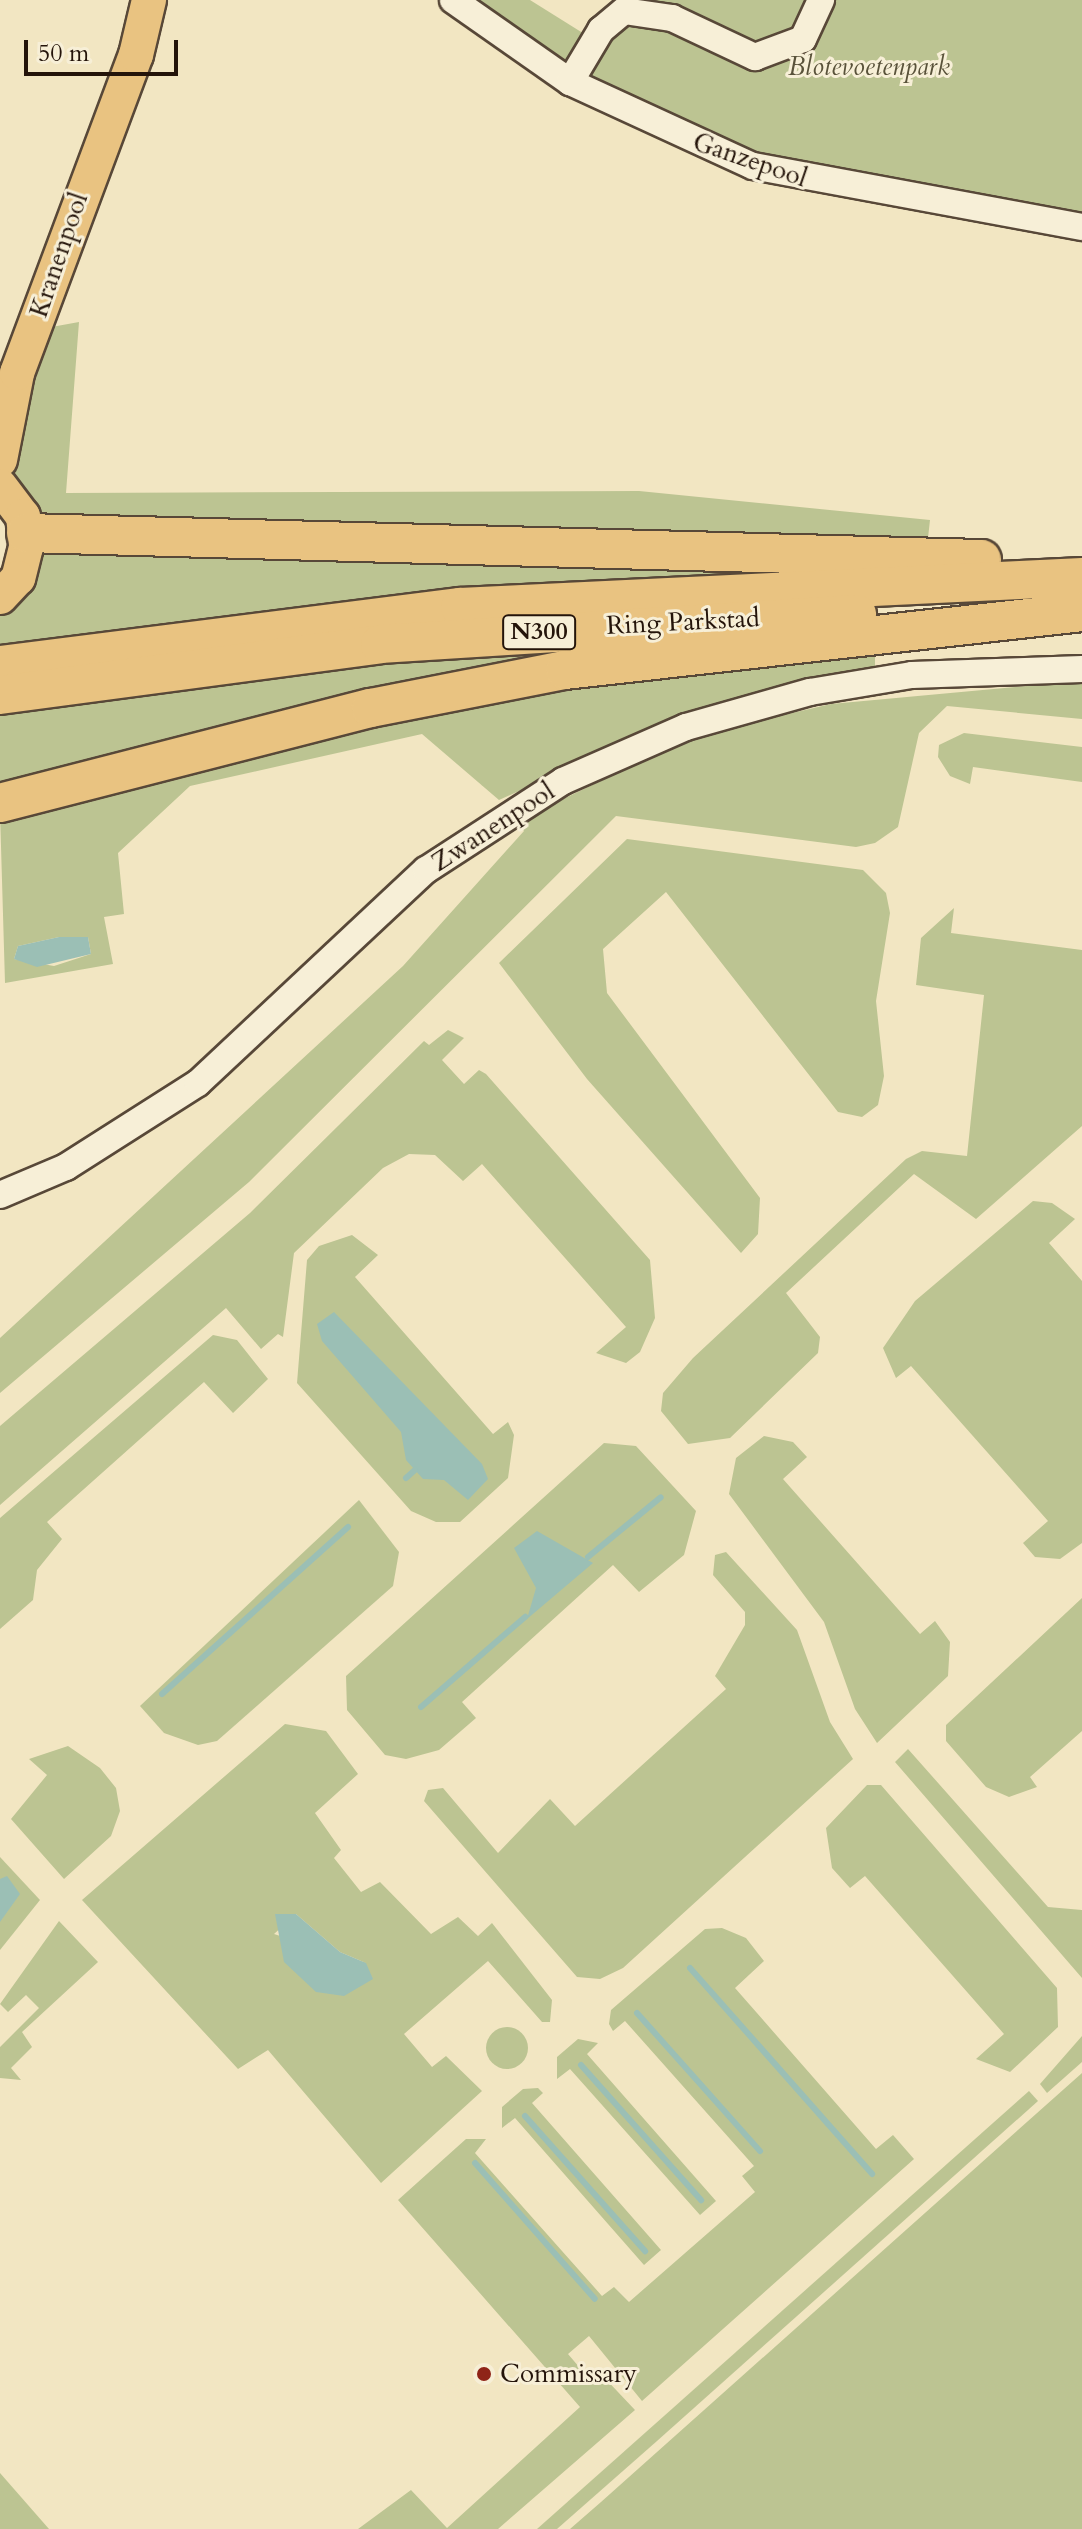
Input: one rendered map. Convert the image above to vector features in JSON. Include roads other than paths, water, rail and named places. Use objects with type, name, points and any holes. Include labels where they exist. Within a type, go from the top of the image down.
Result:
[{"type":"highway","points":[[26,533],[1082,565]]},
{"type":"highway","name":"Ring Parkstad","points":[[0,665],[460,607],[1082,577]]},
{"type":"highway","name":"Ring Parkstad","points":[[0,695],[380,644],[691,620],[1082,609]]},
{"type":"highway","name":"N300","points":[[0,803],[371,708],[565,670],[1082,609]]},
{"type":"main road","name":"Kranenpool","points":[[100,137],[125,0]]},
{"type":"main road","name":"Kranenpool","points":[[0,460],[9,387],[100,137],[136,55],[149,0]]},
{"type":"main road","points":[[0,486],[26,533],[22,568],[0,597]]},
{"type":"street","name":"Ganzepool","points":[[453,0],[570,82],[753,166],[1082,227]]},
{"type":"street","points":[[570,82],[601,30],[624,11],[672,18],[755,57],[803,39],[821,0]]},
{"type":"street","name":"Zwanenpool","points":[[0,1195],[89,1154],[198,1083],[426,870],[563,781],[686,727],[810,692],[912,675],[1082,669]]},
{"type":"water","points":[[59,937],[88,937],[91,954],[37,967],[14,959],[18,946]]},
{"type":"water","points":[[334,1312],[482,1464],[488,1479],[468,1500],[444,1480],[423,1479],[406,1460],[401,1432],[322,1341],[317,1324]]},
{"type":"water","points":[[537,1531],[593,1563],[527,1619],[536,1588],[514,1548]]},
{"type":"water","points":[[7,1876],[20,1894],[0,1922],[0,1879]]},
{"type":"water","points":[[275,1914],[296,1914],[340,1952],[366,1963],[373,1979],[344,1996],[316,1992],[284,1962]]},
{"type":"waterway","points":[[406,1478],[415,1470]]},
{"type":"waterway","points":[[588,1557],[661,1497]]},
{"type":"waterway","points":[[162,1694],[348,1527]]},
{"type":"waterway","points":[[421,1707],[525,1617]]},
{"type":"waterway","points":[[690,1968],[872,2174]]},
{"type":"waterway","points":[[637,2013],[760,2151]]},
{"type":"waterway","points":[[581,2065],[701,2200]]},
{"type":"waterway","points":[[525,2116],[645,2251]]},
{"type":"waterway","points":[[475,2163],[595,2299]]},
{"type":"place","name":"Commissary","points":[[484,2374]]},
{"type":"park label","name":"Blotevoetenpark","points":[[869,67]]}]
